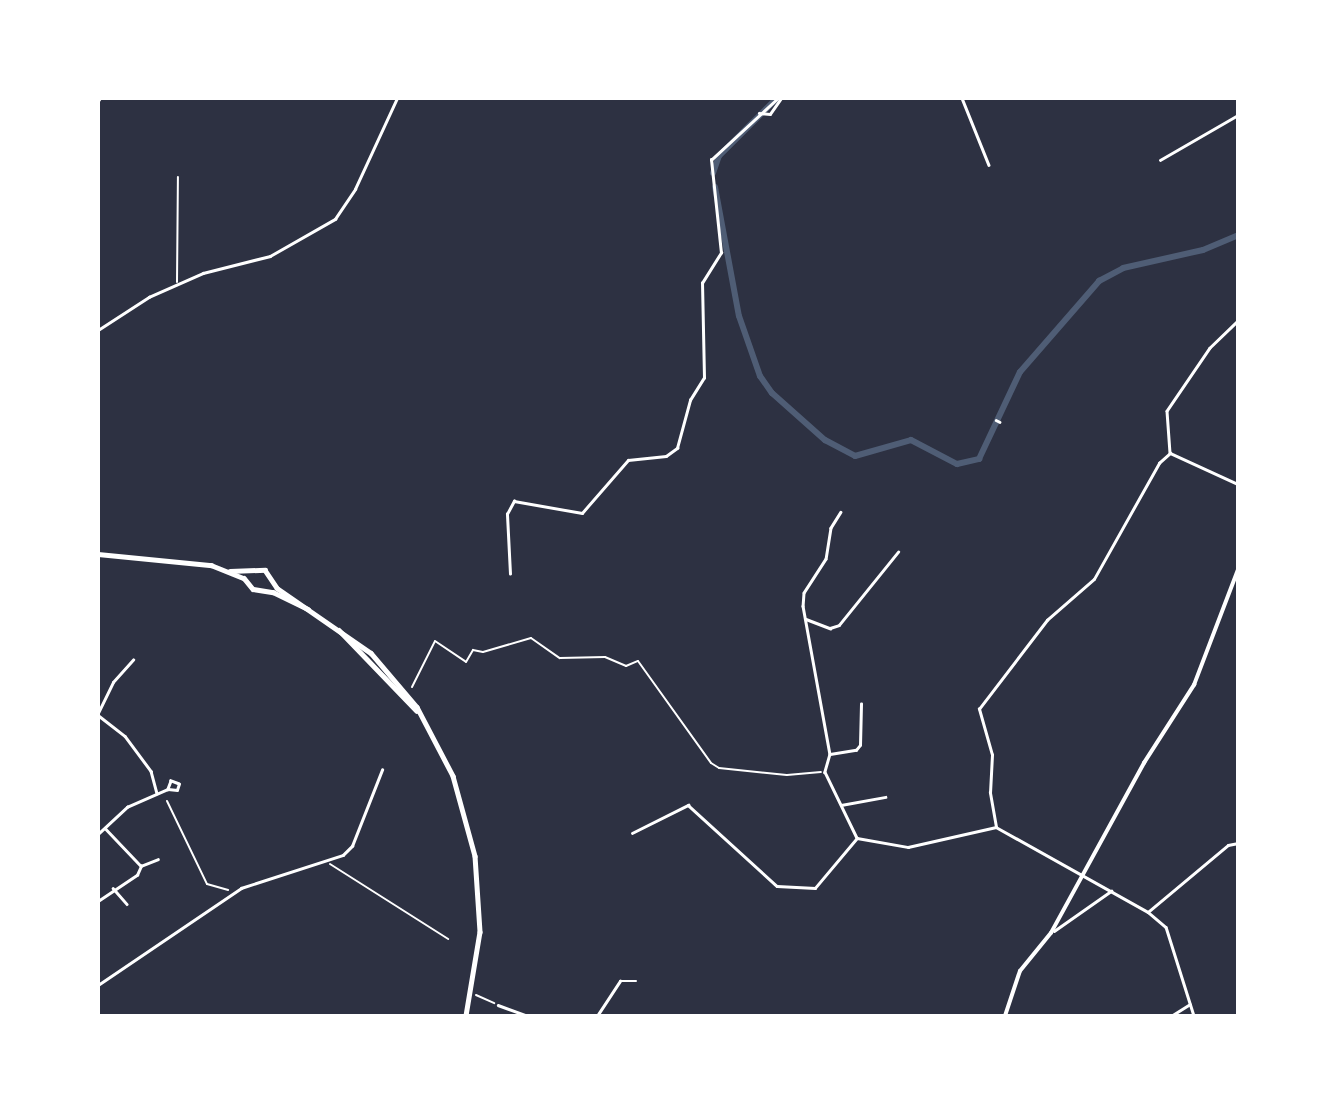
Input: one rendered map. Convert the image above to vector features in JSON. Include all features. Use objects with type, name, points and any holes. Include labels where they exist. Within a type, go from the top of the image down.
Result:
[{"type":"main road","points":[[98,554],[170,559],[230,571],[262,569],[269,578],[384,666],[418,712],[453,776],[475,856],[480,932],[466,1016]]},
{"type":"main road","points":[[247,581],[251,570]]},
{"type":"main road","points":[[230,571],[260,590],[310,609]]},
{"type":"main road","points":[[260,590],[269,578]]},
{"type":"street","points":[[98,330],[177,284],[270,256],[335,219],[355,189],[397,98]]},
{"type":"street","points":[[962,98],[989,165]]},
{"type":"street","points":[[510,574],[507,514],[514,501],[582,513],[628,460],[666,456],[677,448],[690,400],[704,378],[702,284],[721,253],[709,169],[717,151],[778,99]]},
{"type":"street","points":[[761,113],[768,114],[778,99]]},
{"type":"street","points":[[1160,160],[1238,115]]},
{"type":"street","points":[[1170,453],[1168,404],[1210,348],[1238,321]]},
{"type":"street","points":[[1170,453],[1238,484]]},
{"type":"street","points":[[996,827],[990,793],[992,755],[979,709],[1047,620],[1098,573],[1159,463],[1170,453]]},
{"type":"street","points":[[841,512],[831,528],[826,559],[804,593],[805,619],[830,754],[825,772],[857,838]]},
{"type":"street","points":[[805,619],[830,628],[839,625],[898,552]]},
{"type":"street","points":[[1005,1016],[1020,971],[1051,933],[1144,763],[1194,685],[1236,584],[1238,570]]},
{"type":"street","points":[[133,660],[113,682],[98,714],[125,736],[151,771],[157,794]]},
{"type":"street","points":[[830,754],[856,750],[860,745],[860,704]]},
{"type":"street","points":[[98,985],[232,893],[329,863],[352,846],[382,770]]},
{"type":"street","points":[[98,834],[127,807],[168,789]]},
{"type":"street","points":[[841,804],[885,797]]},
{"type":"street","points":[[632,833],[688,804],[777,886],[788,887],[817,887],[857,838]]},
{"type":"street","points":[[857,838],[908,847],[996,827],[1148,912],[1171,938],[1194,1016]]},
{"type":"street","points":[[105,828],[141,866]]},
{"type":"street","points":[[1148,912],[1228,845],[1238,843]]},
{"type":"street","points":[[98,901],[113,888],[137,875],[141,866],[158,859]]},
{"type":"street","points":[[113,888],[127,904]]},
{"type":"street","points":[[1051,933],[1111,891]]},
{"type":"street","points":[[597,1016],[620,981],[636,981]]},
{"type":"street","points":[[498,1004],[528,1016]]},
{"type":"street","points":[[1171,1016],[1190,1004]]},
{"type":"lane","points":[[177,284],[178,177]]},
{"type":"path","points":[[412,687],[435,641],[466,662],[473,650],[483,652],[531,638],[560,658],[605,657],[626,666],[638,661],[711,764],[719,768],[787,775],[825,772]]},
{"type":"path","points":[[167,801],[207,884],[232,893]]},
{"type":"path","points":[[329,863],[448,939]]},
{"type":"path","points":[[476,995],[498,1004]]},
{"type":"waterway","points":[[713,173],[719,156],[777,98]]},
{"type":"waterway","points":[[715,187],[739,316],[760,376],[772,393],[825,440],[855,456],[911,440],[957,464],[979,459],[1020,372],[1099,281],[1123,268],[1203,250],[1238,235]]}]
